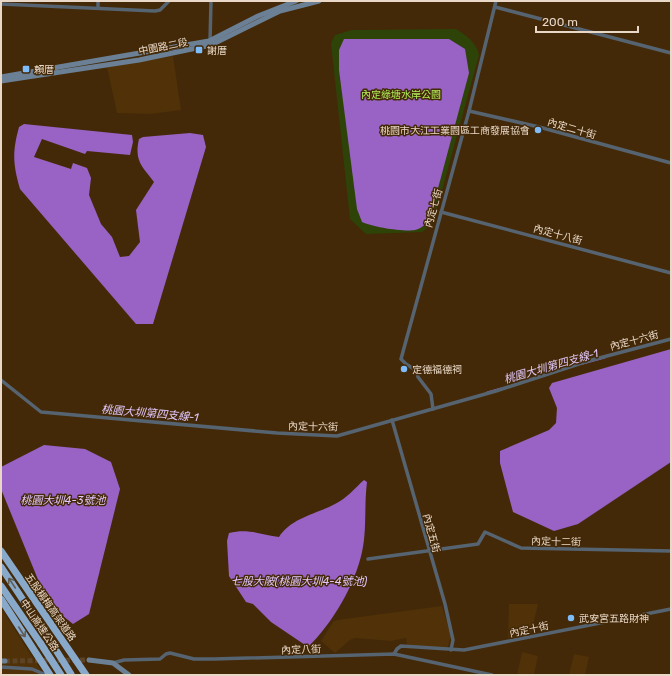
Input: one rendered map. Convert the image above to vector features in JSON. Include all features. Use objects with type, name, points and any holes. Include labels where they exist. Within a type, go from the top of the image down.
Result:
[{"type":"highway","name":"五股楊梅高架道路","points":[[1,551],[86,675]]},
{"type":"highway","name":"中山高速公路","points":[[1,567],[71,675]]},
{"type":"highway","name":"中山高速公路","points":[[1,586],[61,675]]},
{"type":"highway","points":[[1,599],[50,675]]},
{"type":"main road","name":"中園路二段","points":[[234,31],[274,8],[296,1]]},
{"type":"main road","name":"中園路二段","points":[[1,81],[139,60],[210,43],[280,11],[320,1]]},
{"type":"main road","name":"中園路二段","points":[[1,76],[210,43]]},
{"type":"main road","points":[[89,660],[113,663],[129,675]]},
{"type":"street","points":[[98,1],[98,8]]},
{"type":"street","points":[[1,4],[155,11],[160,10],[169,1]]},
{"type":"street","points":[[210,43],[211,1]]},
{"type":"street","name":"內定七街","points":[[433,409],[431,394],[418,377],[417,371],[401,359],[469,111],[496,1]]},
{"type":"street","points":[[495,7],[671,53]]},
{"type":"street","name":"內定二十街","points":[[469,111],[539,127],[671,163]]},
{"type":"street","name":"內定十八街","points":[[441,212],[671,273]]},
{"type":"street","name":"內定十六街","points":[[1,380],[41,412],[278,433],[335,436],[496,391],[588,361],[671,338]]},
{"type":"street","name":"內定五街","points":[[392,420],[453,640],[451,650]]},
{"type":"street","name":"內定十二街","points":[[428,550],[478,544],[485,532],[521,548],[671,551]]},
{"type":"street","points":[[368,559],[428,550]]},
{"type":"street","name":"內定十街","points":[[394,654],[401,646],[464,650],[671,608]]},
{"type":"street","name":"內定八街","points":[[113,663],[124,660],[160,659],[166,654],[170,653],[194,659],[214,660],[394,654],[492,675]]},
{"type":"street","points":[[1,667],[32,669],[46,675]]},
{"type":"shaded area","points":[[173,56],[181,110],[151,114],[117,113],[107,67]]},
{"type":"shaded area","points":[[509,604],[538,604],[531,634],[508,638]]},
{"type":"shaded area","points":[[442,606],[451,636],[447,649],[407,645],[406,638],[391,641],[355,638],[350,640],[335,653],[321,641],[333,622],[337,620]]},
{"type":"shaded area","points":[[1,608],[29,652],[44,675],[1,675]]},
{"type":"shaded area","points":[[522,652],[538,656],[534,675],[517,675]]},
{"type":"shaded area","points":[[574,654],[589,657],[585,675],[569,675]]},
{"type":"green space","name":"內定綠塘水岸公園","points":[[456,29],[476,46],[479,55],[433,223],[422,232],[366,234],[350,219],[331,43],[335,35],[352,30]]},
{"type":"water","name":"內定綠塘水岸公園","points":[[344,39],[449,39],[465,49],[469,73],[430,218],[424,226],[415,230],[396,230],[373,226],[362,222],[357,209],[339,70],[339,50]]},
{"type":"water","points":[[24,124],[132,135],[133,142],[130,155],[87,151],[85,154],[42,139],[34,157],[71,169],[73,163],[87,168],[91,178],[89,195],[101,224],[112,237],[120,257],[129,256],[140,242],[136,210],[154,182],[138,158],[139,139],[143,137],[190,133],[203,135],[206,147],[153,324],[136,324],[20,189],[16,172],[14,151],[19,127]]},
{"type":"water","points":[[671,349],[671,462],[578,524],[554,531],[513,512],[500,463],[500,451],[549,430],[556,423],[557,408],[549,388],[552,383]]},
{"type":"water","name":"桃園大圳4-3號池","points":[[44,445],[85,449],[111,462],[120,489],[89,614],[73,624],[48,604],[1,489],[1,467]]},
{"type":"water","name":"七股大陂(桃園大圳4-4號池)","points":[[364,480],[367,482],[364,544],[359,565],[354,578],[334,616],[308,647],[271,622],[253,604],[246,602],[229,576],[227,541],[229,533],[243,531],[279,537],[290,525],[304,517],[339,502]]},
{"type":"waterway","name":"桃園大圳第四支線-1","points":[[583,364],[605,358]]},
{"type":"waterway","name":"桃園大圳第四支線-1","points":[[487,392],[501,388]]},
{"type":"tunnel","points":[[5,661],[89,660]]},
{"type":"place","name":"謝厝","points":[[199,50]]},
{"type":"place","name":"賴厝","points":[[26,69]]},
{"type":"place","name":"桃園市大江工業園區工商發展協會","points":[[538,130]]},
{"type":"place","name":"定德福德祠","points":[[404,369]]},
{"type":"place","name":"武安宮五路財神","points":[[571,618]]}]
